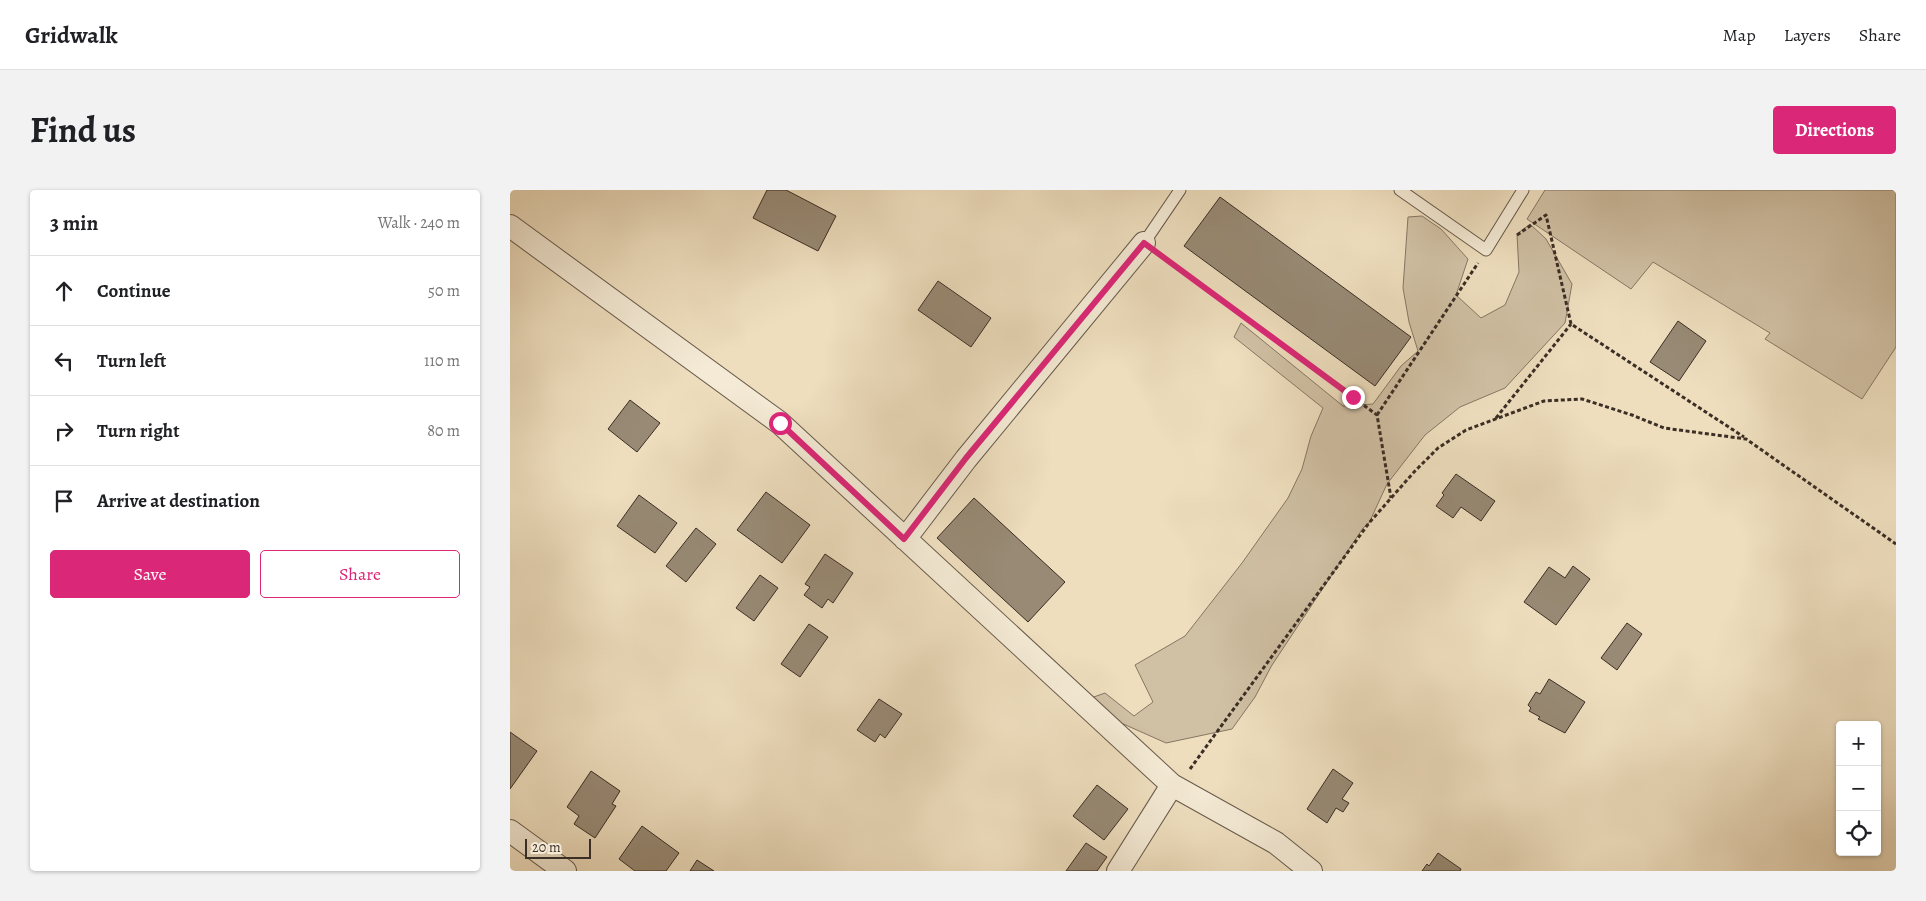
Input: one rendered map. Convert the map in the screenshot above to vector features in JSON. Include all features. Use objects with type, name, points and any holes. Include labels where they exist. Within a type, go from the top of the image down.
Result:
[{"type":"street","points":[[510,226],[780,423],[1172,784],[1276,843],[1311,871]]},
{"type":"street","points":[[904,539],[966,458],[1144,243]]},
{"type":"street","points":[[1118,871],[1172,784]]},
{"type":"street","points":[[510,831],[565,871]]},
{"type":"lane","points":[[1144,243],[1180,190]]},
{"type":"lane","points":[[1400,190],[1486,250],[1524,190]]},
{"type":"path","points":[[1497,232],[1512,238],[1546,215],[1571,324],[1746,439],[1896,544]]},
{"type":"path","points":[[1144,243],[1377,415]]},
{"type":"path","points":[[1391,498],[1377,415],[1486,250]]},
{"type":"path","points":[[1495,419],[1571,324]]},
{"type":"path","points":[[1172,784],[1188,772],[1369,523],[1438,448],[1466,430],[1544,401],[1582,399],[1632,415],[1664,428],[1746,439]]},
{"type":"shaded area","points":[[1545,190],[1896,190],[1896,347],[1862,399],[1765,339],[1770,333],[1653,262],[1631,289],[1527,219]]},
{"type":"shaded area","points":[[1422,216],[1441,229],[1468,259],[1456,295],[1481,318],[1505,305],[1519,272],[1517,234],[1530,224],[1546,239],[1572,284],[1565,323],[1505,388],[1460,407],[1425,435],[1387,484],[1369,523],[1363,528],[1272,665],[1255,697],[1232,729],[1166,743],[1110,718],[1091,698],[1105,693],[1134,716],[1153,702],[1135,665],[1185,636],[1242,563],[1288,498],[1302,469],[1311,436],[1323,408],[1234,337],[1241,323],[1343,406],[1373,404],[1401,366],[1418,351],[1409,322],[1403,288],[1408,217]]},
{"type":"building","points":[[767,190],[786,190],[836,216],[818,251],[753,218]]},
{"type":"building","points":[[1220,197],[1411,337],[1375,386],[1184,246]]},
{"type":"building","points":[[938,281],[991,318],[971,347],[918,310]]},
{"type":"building","points":[[1678,321],[1706,341],[1679,381],[1650,362]]},
{"type":"building","points":[[630,400],[660,423],[637,452],[608,429]]},
{"type":"building","points":[[1456,474],[1495,501],[1481,521],[1461,507],[1453,518],[1436,506],[1444,495],[1442,493]]},
{"type":"building","points":[[766,492],[810,525],[782,563],[737,530]]},
{"type":"building","points":[[639,495],[677,523],[655,553],[617,526]]},
{"type":"building","points":[[974,498],[1065,582],[1028,622],[937,538]]},
{"type":"building","points":[[696,528],[716,544],[686,582],[666,566]]},
{"type":"building","points":[[825,554],[853,573],[833,603],[828,599],[822,608],[804,595],[810,587],[805,584]]},
{"type":"building","points":[[1573,566],[1590,579],[1556,625],[1524,602],[1549,567],[1565,578]]},
{"type":"building","points":[[760,575],[778,588],[754,621],[736,608]]},
{"type":"building","points":[[1627,623],[1642,634],[1617,670],[1601,658]]},
{"type":"building","points":[[809,624],[828,637],[800,677],[781,664]]},
{"type":"building","points":[[1549,679],[1585,702],[1565,733],[1538,719],[1540,717],[1529,711],[1531,708],[1528,705],[1536,692],[1540,694]]},
{"type":"building","points":[[879,699],[902,714],[885,738],[880,734],[875,742],[857,730]]},
{"type":"building","points":[[510,732],[537,751],[510,789]]},
{"type":"building","points":[[1333,769],[1353,783],[1342,799],[1349,803],[1343,812],[1336,808],[1327,823],[1307,809]]},
{"type":"building","points":[[591,771],[620,791],[612,804],[616,806],[595,838],[574,824],[579,816],[567,807]]},
{"type":"building","points":[[1097,785],[1128,809],[1104,840],[1073,816]]},
{"type":"building","points":[[642,826],[679,853],[666,871],[635,871],[619,859]]},
{"type":"building","points":[[1086,843],[1107,857],[1097,871],[1066,871]]},
{"type":"building","points":[[1438,853],[1461,869],[1460,871],[1422,871],[1427,864],[1429,866]]},
{"type":"building","points":[[697,860],[714,871],[690,871]]},
{"type":"route","points":[[780,423],[904,539],[966,458],[1144,243],[1353,397]]}]
